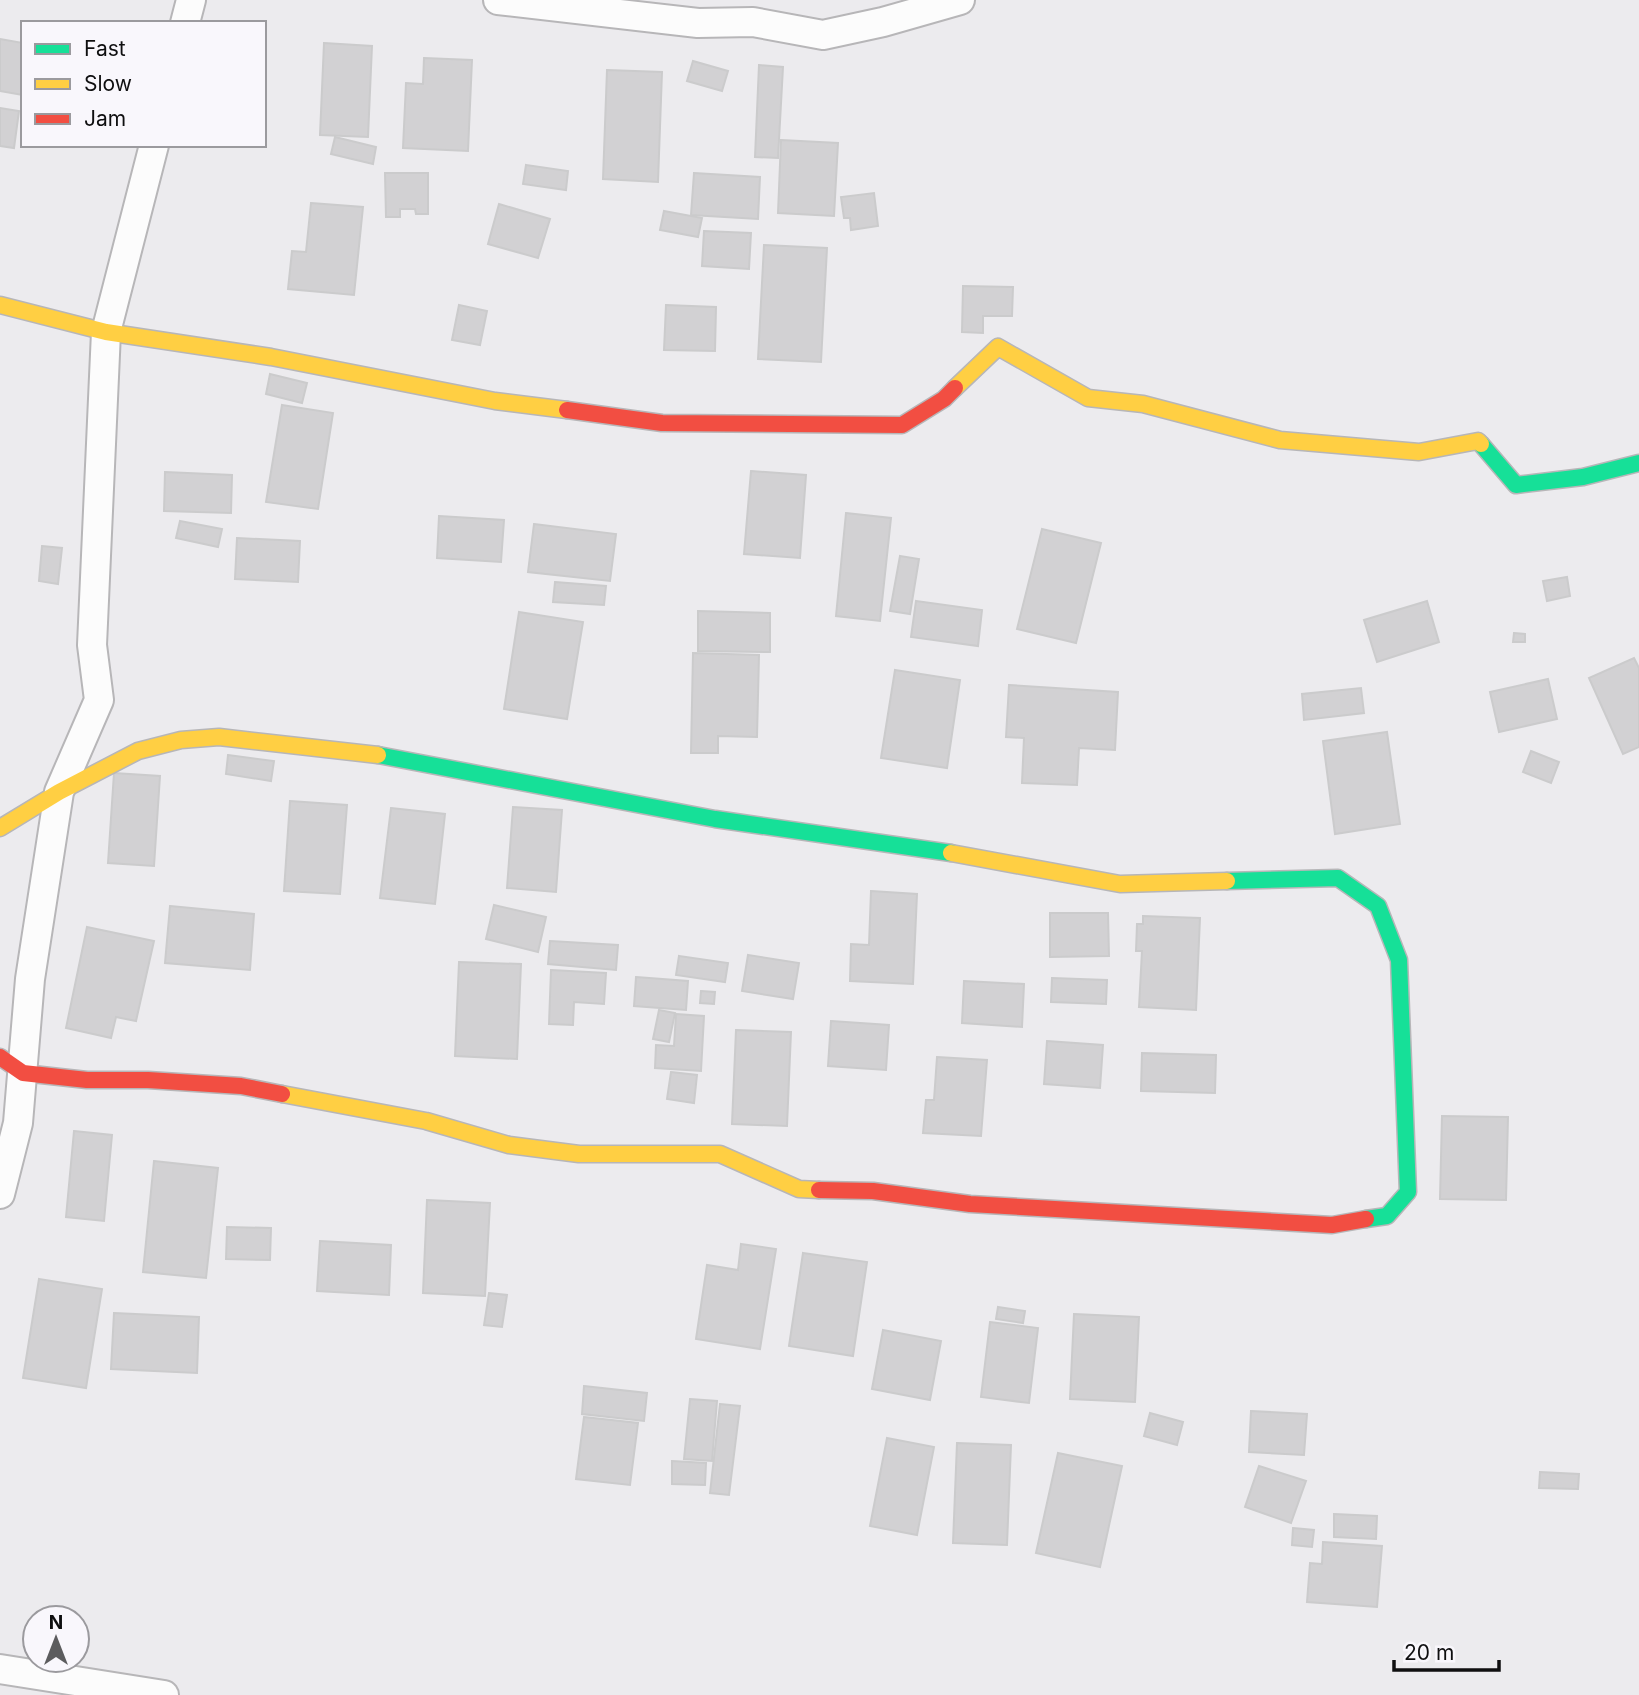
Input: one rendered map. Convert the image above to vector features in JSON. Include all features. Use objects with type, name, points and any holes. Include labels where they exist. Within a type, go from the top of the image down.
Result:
[{"type":"street","points":[[186,21],[191,0]]},
{"type":"street","points":[[498,0],[698,23],[753,22],[823,34],[883,22],[960,0]]},
{"type":"street","points":[[0,1194],[18,1122],[30,979],[59,792],[99,700],[93,645],[106,331],[153,147]]},
{"type":"street","points":[[0,305],[106,331],[271,356],[495,401],[662,423],[902,425],[944,399],[998,347],[1088,398],[1143,404],[1280,440],[1419,452],[1478,441],[1516,485],[1583,477],[1639,463]]},
{"type":"street","points":[[0,828],[59,792],[138,751],[181,740],[219,737],[369,754],[715,819],[956,854],[1120,884],[1338,878],[1378,906],[1399,960],[1408,1192],[1387,1216],[1332,1225],[970,1205],[873,1191],[799,1189],[720,1154],[579,1154],[509,1145],[426,1121],[241,1086],[148,1080],[87,1080],[23,1073],[0,1057]]},
{"type":"street","points":[[0,1669],[164,1695]]},
{"type":"building","points":[[0,39],[21,43],[21,95],[0,91]]},
{"type":"building","points":[[324,43],[372,46],[368,137],[320,135]]},
{"type":"building","points":[[424,58],[472,60],[468,151],[403,148],[406,83],[423,84]]},
{"type":"building","points":[[693,61],[728,71],[722,91],[687,81]]},
{"type":"building","points":[[759,65],[783,67],[778,158],[755,157]]},
{"type":"building","points":[[607,70],[662,72],[658,182],[603,179]]},
{"type":"building","points":[[0,108],[19,111],[14,148],[0,146]]},
{"type":"building","points":[[335,137],[376,147],[373,164],[331,154]]},
{"type":"building","points":[[781,140],[838,143],[834,216],[778,213]]},
{"type":"building","points":[[526,165],[568,171],[566,190],[523,184]]},
{"type":"building","points":[[385,173],[428,173],[428,214],[416,214],[415,209],[400,209],[400,217],[386,217]]},
{"type":"building","points":[[694,173],[760,177],[758,219],[691,215]]},
{"type":"building","points":[[874,193],[878,226],[851,230],[850,218],[844,218],[841,197]]},
{"type":"building","points":[[311,203],[363,207],[354,295],[288,289],[292,251],[306,252]]},
{"type":"building","points":[[499,204],[550,219],[538,258],[488,244]]},
{"type":"building","points":[[664,211],[702,218],[698,237],[660,230]]},
{"type":"building","points":[[704,231],[751,233],[749,269],[702,266]]},
{"type":"building","points":[[764,245],[827,248],[821,362],[758,359]]},
{"type":"building","points":[[963,286],[1013,287],[1012,316],[983,316],[983,333],[962,332]]},
{"type":"building","points":[[459,305],[487,311],[480,345],[452,340]]},
{"type":"building","points":[[666,305],[716,307],[715,351],[664,350]]},
{"type":"building","points":[[270,374],[307,383],[302,403],[266,394]]},
{"type":"building","points":[[282,405],[333,413],[318,509],[266,502]]},
{"type":"building","points":[[751,471],[806,475],[800,558],[744,554]]},
{"type":"building","points":[[165,472],[232,475],[231,513],[164,511]]},
{"type":"building","points":[[846,513],[891,518],[880,621],[836,616]]},
{"type":"building","points":[[439,516],[504,520],[501,562],[437,558]]},
{"type":"building","points":[[180,521],[222,529],[218,547],[176,538]]},
{"type":"building","points":[[534,524],[616,534],[610,581],[528,572]]},
{"type":"building","points":[[1042,529],[1101,543],[1076,643],[1017,629]]},
{"type":"building","points":[[237,538],[300,541],[298,582],[235,579]]},
{"type":"building","points":[[42,546],[62,548],[58,584],[39,581]]},
{"type":"building","points":[[900,556],[919,559],[910,614],[890,611]]},
{"type":"building","points":[[1567,577],[1570,596],[1547,601],[1543,581]]},
{"type":"building","points":[[555,582],[606,586],[604,605],[553,602]]},
{"type":"building","points":[[916,601],[982,610],[978,646],[911,637]]},
{"type":"building","points":[[1427,601],[1439,642],[1377,662],[1364,620]]},
{"type":"building","points":[[698,611],[770,613],[770,652],[698,651]]},
{"type":"building","points":[[519,612],[583,622],[567,719],[504,709]]},
{"type":"building","points":[[1514,633],[1525,634],[1525,642],[1513,642]]},
{"type":"building","points":[[693,653],[759,655],[757,737],[718,736],[718,753],[691,753]]},
{"type":"building","points":[[1634,658],[1639,668],[1639,747],[1623,754],[1589,678]]},
{"type":"building","points":[[895,670],[960,680],[947,768],[881,758]]},
{"type":"building","points":[[1548,679],[1557,719],[1499,732],[1490,692]]},
{"type":"building","points":[[1009,685],[1118,692],[1115,750],[1079,748],[1077,785],[1022,783],[1024,738],[1006,737]]},
{"type":"building","points":[[1361,688],[1364,713],[1304,720],[1302,694]]},
{"type":"building","points":[[1387,732],[1400,824],[1335,834],[1323,741]]},
{"type":"building","points":[[1531,751],[1559,762],[1551,783],[1523,772]]},
{"type":"building","points":[[228,755],[274,761],[271,781],[226,774]]},
{"type":"building","points":[[114,773],[160,776],[154,866],[108,863]]},
{"type":"building","points":[[290,801],[347,805],[340,894],[284,891]]},
{"type":"building","points":[[513,807],[562,810],[556,892],[507,888]]},
{"type":"building","points":[[391,808],[445,814],[435,904],[380,898]]},
{"type":"building","points":[[871,891],[917,894],[913,984],[850,981],[851,944],[869,945]]},
{"type":"building","points":[[494,905],[546,917],[538,952],[486,939]]},
{"type":"building","points":[[170,906],[254,914],[250,970],[165,963]]},
{"type":"building","points":[[1050,913],[1108,913],[1109,956],[1050,957]]},
{"type":"building","points":[[1143,916],[1200,918],[1196,1010],[1139,1007],[1142,951],[1136,951],[1137,924],[1143,924]]},
{"type":"building","points":[[87,927],[154,941],[136,1021],[116,1017],[111,1038],[66,1028]]},
{"type":"building","points":[[550,941],[618,945],[616,970],[548,964]]},
{"type":"building","points":[[748,955],[799,963],[793,999],[742,991]]},
{"type":"building","points":[[679,956],[728,963],[725,982],[676,975]]},
{"type":"building","points":[[459,962],[521,964],[517,1059],[455,1056]]},
{"type":"building","points":[[551,970],[606,973],[604,1004],[574,1002],[573,1025],[549,1024]]},
{"type":"building","points":[[636,977],[688,981],[686,1010],[634,1006]]},
{"type":"building","points":[[1052,978],[1107,980],[1106,1004],[1051,1002]]},
{"type":"building","points":[[964,981],[1024,984],[1022,1027],[962,1023]]},
{"type":"building","points":[[701,991],[715,992],[714,1004],[700,1003]]},
{"type":"building","points":[[659,1010],[675,1013],[669,1042],[653,1039]]},
{"type":"building","points":[[676,1014],[704,1016],[701,1071],[655,1068],[656,1045],[674,1046]]},
{"type":"building","points":[[831,1021],[889,1025],[886,1070],[828,1066]]},
{"type":"building","points":[[736,1030],[791,1032],[787,1126],[732,1124]]},
{"type":"building","points":[[1047,1041],[1103,1045],[1100,1088],[1044,1084]]},
{"type":"building","points":[[1142,1053],[1216,1055],[1215,1093],[1141,1091]]},
{"type":"building","points":[[937,1057],[987,1060],[981,1136],[923,1133],[926,1100],[934,1100]]},
{"type":"building","points":[[671,1072],[697,1075],[694,1103],[667,1099]]},
{"type":"building","points":[[1442,1116],[1508,1117],[1506,1200],[1440,1199]]},
{"type":"building","points":[[74,1131],[112,1135],[104,1221],[66,1217]]},
{"type":"building","points":[[154,1161],[218,1168],[206,1278],[143,1272]]},
{"type":"building","points":[[427,1200],[490,1203],[485,1296],[423,1293]]},
{"type":"building","points":[[227,1227],[271,1228],[270,1260],[226,1259]]},
{"type":"building","points":[[320,1241],[391,1245],[389,1295],[317,1291]]},
{"type":"building","points":[[741,1244],[776,1249],[760,1349],[696,1339],[707,1265],[738,1270]]},
{"type":"building","points":[[803,1253],[867,1262],[853,1356],[789,1346]]},
{"type":"building","points":[[39,1279],[102,1289],[86,1388],[23,1378]]},
{"type":"building","points":[[489,1293],[507,1295],[502,1327],[484,1325]]},
{"type":"building","points":[[998,1307],[1025,1311],[1023,1323],[996,1319]]},
{"type":"building","points":[[114,1313],[199,1317],[197,1373],[111,1369]]},
{"type":"building","points":[[1074,1314],[1139,1317],[1135,1402],[1070,1399]]},
{"type":"building","points":[[990,1322],[1038,1328],[1029,1403],[981,1397]]},
{"type":"building","points":[[883,1330],[941,1341],[930,1400],[872,1389]]},
{"type":"building","points":[[584,1386],[647,1393],[644,1421],[582,1414]]},
{"type":"building","points":[[690,1399],[717,1401],[712,1461],[684,1459]]},
{"type":"building","points":[[720,1404],[740,1406],[729,1495],[710,1493]]},
{"type":"building","points":[[1251,1411],[1307,1414],[1304,1455],[1249,1452]]},
{"type":"building","points":[[1150,1413],[1183,1422],[1177,1445],[1144,1436]]},
{"type":"building","points":[[584,1417],[638,1423],[630,1485],[576,1479]]},
{"type":"building","points":[[887,1438],[934,1447],[917,1535],[870,1526]]},
{"type":"building","points":[[957,1443],[1011,1445],[1007,1545],[953,1543]]},
{"type":"building","points":[[1058,1453],[1122,1466],[1100,1567],[1036,1553]]},
{"type":"building","points":[[672,1461],[706,1463],[705,1485],[672,1484]]},
{"type":"building","points":[[1259,1466],[1306,1481],[1291,1523],[1245,1507]]},
{"type":"building","points":[[1540,1472],[1579,1474],[1578,1489],[1539,1488]]},
{"type":"building","points":[[1334,1514],[1377,1516],[1376,1539],[1334,1537]]},
{"type":"building","points":[[1293,1528],[1314,1530],[1312,1547],[1292,1545]]},
{"type":"building","points":[[1323,1542],[1382,1546],[1377,1607],[1307,1602],[1310,1563],[1322,1564]]},
{"type":"traffic: fast","points":[[1481,444],[1516,485],[1583,477],[1639,463]]},
{"type":"traffic: fast","points":[[378,755],[715,819],[951,853]]},
{"type":"traffic: fast","points":[[1227,881],[1338,878],[1378,906],[1399,960],[1408,1192],[1387,1216],[1366,1219]]},
{"type":"traffic: slow","points":[[0,305],[106,332],[271,357],[495,401],[567,410]]},
{"type":"traffic: slow","points":[[955,388],[998,347],[1088,398],[1143,404],[1280,440],[1419,452],[1478,441],[1481,444]]},
{"type":"traffic: slow","points":[[0,828],[59,792],[138,751],[181,740],[219,737],[378,755]]},
{"type":"traffic: slow","points":[[951,853],[1120,884],[1227,881]]},
{"type":"traffic: slow","points":[[282,1094],[426,1121],[509,1145],[579,1154],[720,1154],[799,1189],[819,1190]]},
{"type":"traffic: jam","points":[[567,410],[662,423],[902,425],[944,399],[955,388]]},
{"type":"traffic: jam","points":[[0,1057],[23,1073],[87,1080],[148,1080],[241,1086],[282,1094]]},
{"type":"traffic: jam","points":[[819,1190],[873,1191],[970,1204],[1332,1225],[1366,1219]]}]
